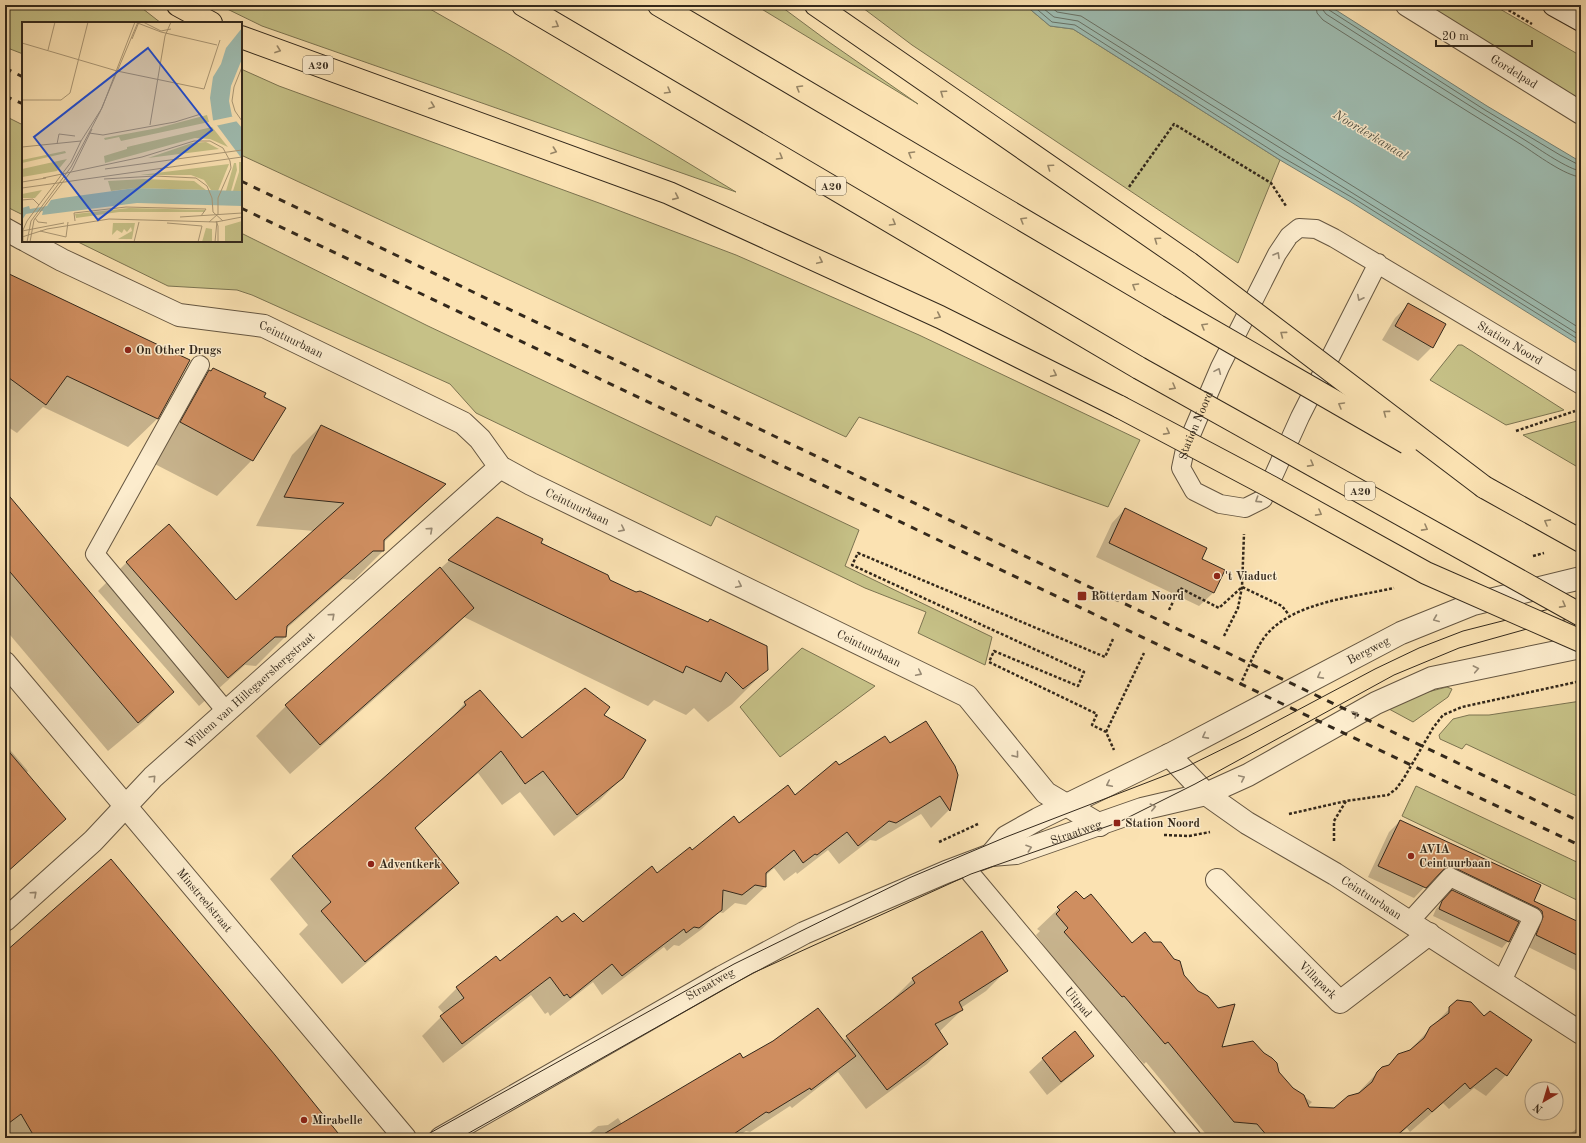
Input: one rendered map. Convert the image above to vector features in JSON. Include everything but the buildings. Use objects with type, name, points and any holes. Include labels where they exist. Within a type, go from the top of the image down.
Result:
[{"type":"highway","points":[[178,5],[209,22]]},
{"type":"highway","name":"A20","points":[[523,5],[1139,368],[1581,615]]},
{"type":"highway","points":[[659,5],[1169,306],[1581,541]]},
{"type":"highway","points":[[816,5],[1189,262],[1484,487]]},
{"type":"highway","name":"A20","points":[[242,37],[669,194],[940,317],[1120,407],[1271,487],[1426,573],[1581,641]]},
{"type":"street","name":"Gordelpad","points":[[1406,5],[1581,113]]},
{"type":"street","points":[[1554,5],[1581,20]]},
{"type":"street","points":[[5,229],[22,238]]},
{"type":"street","name":"Ceintuurbaan","points":[[29,242],[62,260],[179,315],[264,326],[463,423],[480,439],[500,467],[531,484],[967,696],[1046,793],[1100,825]]},
{"type":"street","name":"Willem van Hillegaersbergstraat","points":[[5,920],[93,841],[153,777],[500,467]]},
{"type":"street","name":"Bergweg","points":[[1169,754],[1401,633],[1473,604],[1581,578]]},
{"type":"street","points":[[1206,794],[1248,775],[1376,703],[1417,683],[1432,678],[1581,647]]},
{"type":"street","name":"Minstreelstraat","points":[[5,663],[405,1138]]},
{"type":"street","name":"Ceintuurbaan","points":[[1169,754],[1206,794],[1247,823],[1335,874],[1410,921],[1581,1033]]},
{"type":"street","name":"Straatweg","points":[[991,855],[1006,837],[1065,805],[1169,754]]},
{"type":"street","name":"Straatweg","points":[[441,1138],[715,981],[804,933],[991,855],[1016,853],[1100,825],[1142,809],[1206,794]]},
{"type":"street","name":"Villapark","points":[[1217,880],[1340,1002],[1429,934]]},
{"type":"lane","name":"Station Noord","points":[[1245,508],[1220,504],[1194,491],[1181,468],[1185,449],[1220,367],[1277,254],[1289,236],[1299,228],[1316,229],[1378,263],[1581,385]]},
{"type":"lane","points":[[1245,508],[1263,499],[1300,417],[1378,263]]},
{"type":"lane","points":[[200,365],[95,554],[226,711]]},
{"type":"lane","name":"Uitpad","points":[[967,864],[971,874],[1192,1138]]},
{"type":"lane","points":[[1410,921],[1450,877],[1533,917],[1502,981]]},
{"type":"path","points":[[1128,187],[1174,124],[1271,183],[1299,228]]},
{"type":"path","points":[[1516,430],[1581,409]]},
{"type":"path","points":[[1224,636],[1238,608],[1242,587],[1245,508]]},
{"type":"path","points":[[1113,639],[1105,657],[858,553],[852,565],[1084,672],[1078,686],[994,651],[989,662],[1097,714],[1092,725],[1106,732],[1115,753]]},
{"type":"path","points":[[1169,610],[1180,588],[1219,608],[1242,587]]},
{"type":"path","points":[[1242,587],[1282,606],[1289,615]]},
{"type":"path","points":[[1106,732],[1144,653]]},
{"type":"path","points":[[1247,823],[1346,801],[1378,798],[1388,795],[1396,789],[1433,728],[1443,715],[1462,707],[1581,681]]},
{"type":"path","points":[[1335,874],[1334,821],[1346,801]]},
{"type":"shaded area","points":[[5,5],[138,5],[160,22],[22,22],[22,54],[5,47]]},
{"type":"shaded area","points":[[219,5],[423,5],[507,53],[736,192],[262,26]]},
{"type":"shaded area","points":[[755,5],[779,5],[918,104]]},
{"type":"shaded area","points":[[859,5],[1025,5],[1050,26],[1073,29],[1280,160],[1238,263],[912,45]]},
{"type":"shaded area","points":[[1415,5],[1493,5],[1581,56],[1581,104]]},
{"type":"shaded area","points":[[242,69],[279,86],[599,203],[736,255],[919,335],[1140,440],[1108,507],[859,417],[846,437],[242,155]]},
{"type":"shaded area","points":[[5,116],[22,124],[22,214],[5,206]]},
{"type":"shaded area","points":[[242,233],[428,326],[859,530],[845,566],[992,637],[985,665],[918,633],[926,612],[865,588],[716,516],[711,526],[476,413],[450,384],[252,295],[237,290],[168,286],[78,242],[242,242]]},
{"type":"shaded area","points":[[1458,345],[1462,345],[1564,410],[1506,425],[1430,380]]},
{"type":"shaded area","points":[[1581,420],[1581,469],[1523,435]]},
{"type":"shaded area","points":[[802,648],[875,686],[780,757],[740,707]]},
{"type":"shaded area","points":[[1447,687],[1452,689],[1448,697],[1413,722],[1389,709],[1412,696]]},
{"type":"shaded area","points":[[1581,701],[1581,798],[1466,744],[1462,749],[1440,739],[1439,735],[1453,719],[1469,715],[1489,715]]},
{"type":"shaded area","points":[[1416,786],[1581,864],[1581,902],[1402,816]]},
{"type":"water","name":"Noorderkanaal","points":[[1025,5],[1328,5],[1487,106],[1581,162],[1581,346],[1351,202],[1280,160],[1073,29],[1050,26]]},
{"type":"tram line","points":[[421,1138],[734,964],[909,878],[1006,837],[1182,769],[1247,737],[1375,669],[1419,648],[1463,631],[1581,601]]},
{"type":"tram line","points":[[460,1138],[753,973],[971,874],[1117,823],[1195,784],[1394,675],[1459,648],[1534,627],[1581,616]]},
{"type":"railway","points":[[5,68],[22,76]]},
{"type":"railway","points":[[5,96],[22,104]]},
{"type":"railway","points":[[242,181],[1581,822]]},
{"type":"railway","points":[[242,208],[1581,846]]},
{"type":"place","name":"On Other Drugs","points":[[128,350]]},
{"type":"place","name":"'t Viaduct","points":[[1217,576]]},
{"type":"place","name":"Rotterdam Noord","points":[[1082,596]]},
{"type":"place","name":"Station Noord","points":[[1117,823]]},
{"type":"place","name":"AVIA Ceintuurbaan","points":[[1411,856]]},
{"type":"place","name":"Adventkerk","points":[[371,864]]},
{"type":"place","name":"Mirabelle","points":[[304,1120]]}]
